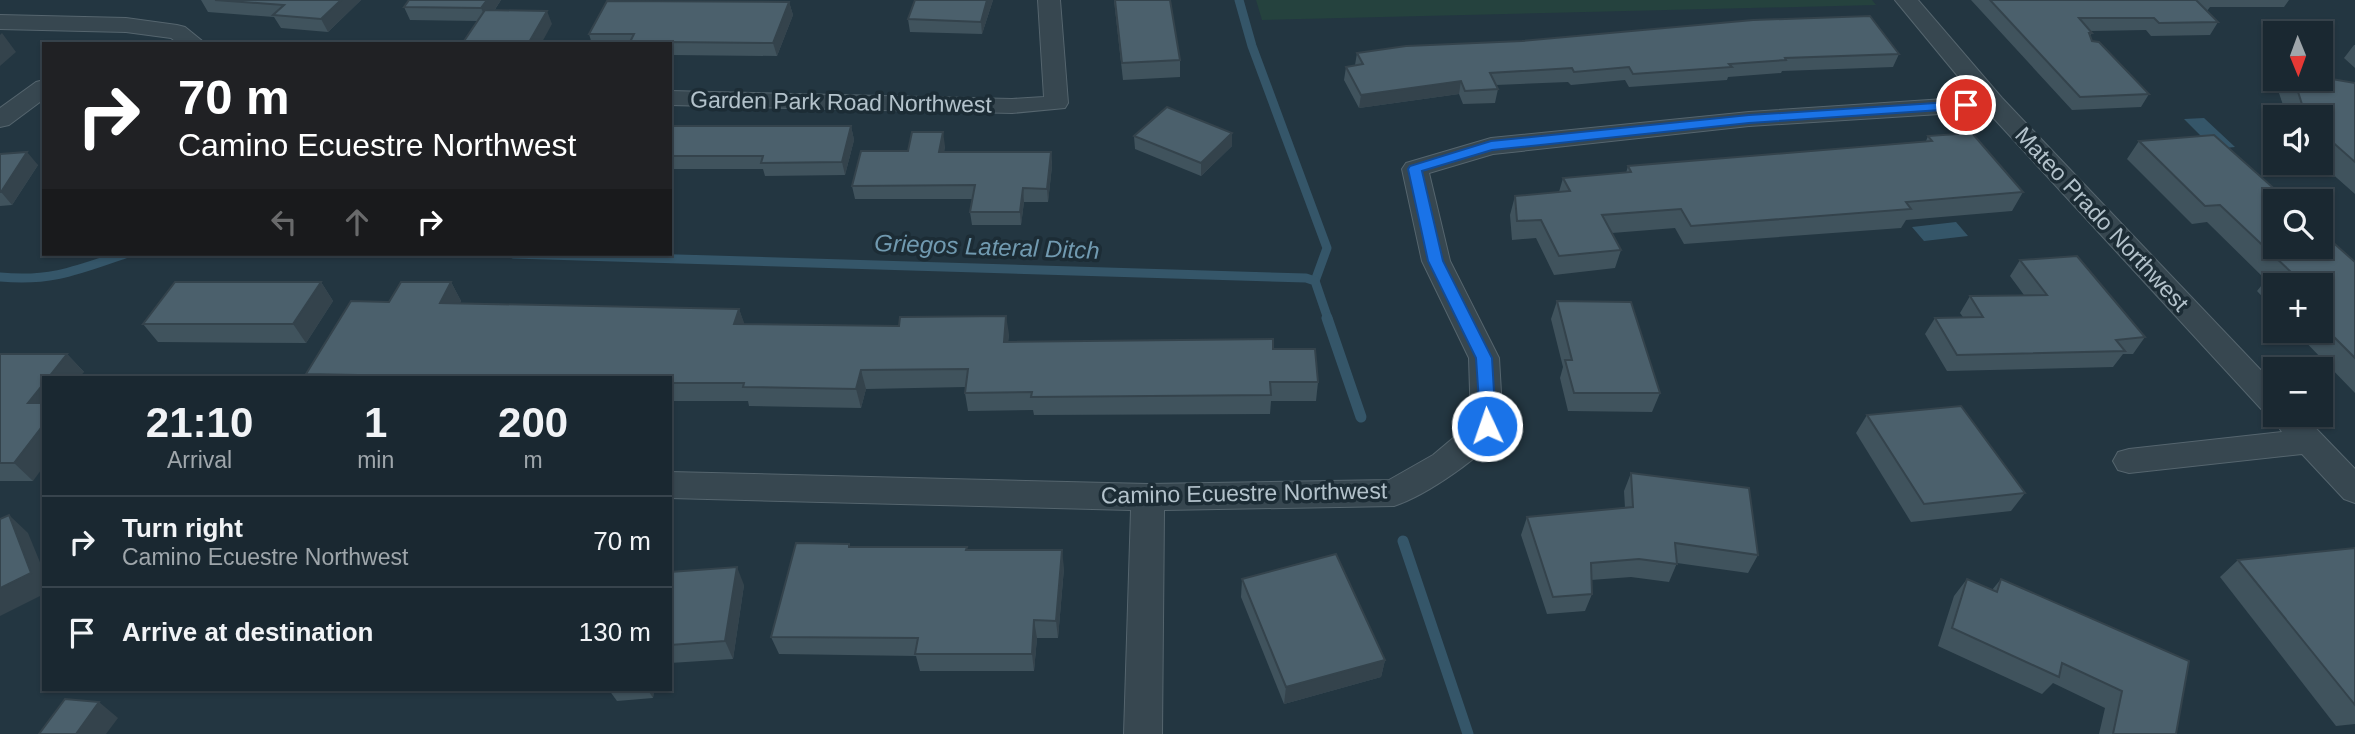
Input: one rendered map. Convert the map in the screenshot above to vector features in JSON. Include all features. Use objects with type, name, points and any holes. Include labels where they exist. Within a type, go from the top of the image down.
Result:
[{"type":"street","points":[[41,23],[74,0]]},
{"type":"street","name":"Garden Park Road Northwest","points":[[672,98],[1012,106],[1056,103],[1049,0]]},
{"type":"street","name":"Mateo Prado Northwest","points":[[1906,0],[1993,103],[2263,391]]},
{"type":"street","points":[[0,22],[126,25],[177,32],[192,42]]},
{"type":"street","points":[[105,42],[126,25]]},
{"type":"street","points":[[0,120],[42,88]]},
{"type":"street","name":"Camino Ecuestre Northwest","points":[[672,485],[1148,497],[1394,493],[1444,464],[1487,426],[1484,358],[1436,261],[1415,169],[1491,146],[1749,119],[1993,103]]},
{"type":"street","points":[[2296,427],[2355,490]]},
{"type":"street","points":[[2129,461],[2309,441]]},
{"type":"street","points":[[1143,734],[1148,497]]},
{"type":"green space","points":[[1256,0],[1872,0],[1876,5],[1262,20]]},
{"type":"water","points":[[2204,118],[2235,147],[2214,149],[2184,119]]},
{"type":"water","points":[[1956,222],[1968,236],[1924,241],[1912,227]]},
{"type":"building","points":[[215,0],[341,0],[321,19],[273,15],[284,5]]},
{"type":"building","points":[[409,0],[487,0],[481,8],[404,7]]},
{"type":"building","points":[[915,0],[987,0],[981,22],[908,19]]},
{"type":"building","points":[[1115,0],[1170,0],[1180,60],[1122,63]]},
{"type":"building","points":[[1990,0],[2196,0],[2218,22],[2159,23],[2154,18],[2079,18],[2092,33],[2089,33],[2092,41],[2099,42],[2149,94],[2080,97]]},
{"type":"building","points":[[607,1],[789,2],[773,43],[630,42],[634,34],[589,34]]},
{"type":"building","points":[[485,10],[547,11],[529,42],[463,42]]},
{"type":"building","points":[[1870,16],[1899,54],[1785,58],[1786,60],[1729,64],[1732,67],[1633,74],[1629,67],[1574,72],[1572,68],[1490,73],[1498,89],[1465,91],[1461,81],[1361,95],[1346,67],[1363,64],[1357,53],[1406,46],[1522,41],[1753,20]]},
{"type":"building","points":[[2333,79],[2355,83],[2355,162],[2333,143],[2333,105],[2302,105],[2298,91],[2333,91]]},
{"type":"building","points":[[1167,107],[1232,133],[1201,163],[1134,136]]},
{"type":"building","points":[[672,126],[851,126],[842,162],[761,163],[763,156],[672,156]]},
{"type":"building","points":[[912,132],[943,132],[939,152],[1051,152],[1047,189],[1023,188],[1020,212],[970,212],[975,185],[852,186],[861,151],[908,151]]},
{"type":"building","points":[[1972,133],[2023,192],[1906,202],[1911,209],[1691,226],[1681,209],[1602,215],[1621,250],[1559,256],[1541,220],[1517,221],[1515,196],[1570,191],[1563,178],[1631,172],[1628,166],[1932,141],[1928,136]]},
{"type":"building","points":[[2214,135],[2275,189],[2263,189],[2263,246],[2220,205],[2205,206],[2139,141]]},
{"type":"building","points":[[27,152],[1,192],[0,192],[0,154]]},
{"type":"building","points":[[2333,243],[2355,262],[2355,358],[2333,336],[2333,273],[2272,273],[2291,272],[2277,259],[2333,259]]},
{"type":"building","points":[[2077,256],[2145,337],[2116,340],[2125,351],[1957,355],[1935,318],[1983,317],[1970,296],[2047,295],[2020,260]]},
{"type":"building","points":[[175,282],[321,282],[293,324],[143,324]]},
{"type":"building","points":[[401,282],[451,282],[440,303],[739,309],[734,324],[899,326],[900,317],[1006,316],[1004,342],[1273,339],[1273,349],[1315,349],[1318,382],[1270,382],[1271,395],[1031,397],[1032,392],[965,393],[968,369],[861,370],[856,389],[743,387],[744,383],[672,383],[672,376],[306,374],[351,301],[389,302]]},
{"type":"building","points":[[1557,301],[1631,302],[1660,393],[1574,393],[1565,360],[1572,360]]},
{"type":"building","points":[[0,354],[67,354],[50,376],[42,376],[42,386],[28,403],[42,403],[42,427],[14,463],[0,463]]},
{"type":"building","points":[[1961,406],[2025,493],[1924,504],[1867,415]]},
{"type":"building","points":[[1631,473],[1749,488],[1758,555],[1675,543],[1677,564],[1639,559],[1591,563],[1592,594],[1553,597],[1527,517],[1633,507]]},
{"type":"building","points":[[9,515],[31,573],[0,588],[0,519]]},
{"type":"building","points":[[796,543],[849,544],[849,547],[1062,550],[1056,621],[1034,620],[1032,654],[915,654],[918,638],[771,637]]},
{"type":"building","points":[[2355,548],[2355,705],[2238,560]]},
{"type":"building","points":[[1336,554],[1385,660],[1286,687],[1242,579]]},
{"type":"building","points":[[737,567],[725,641],[672,645],[672,572]]},
{"type":"building","points":[[1967,579],[1997,592],[2001,579],[2189,661],[2176,734],[2113,734],[2122,691],[2062,663],[2059,677],[1952,628]]},
{"type":"building","points":[[65,699],[99,702],[76,734],[39,734]]},
{"type":"waterway","points":[[1239,0],[1252,46],[1327,248],[1315,281]]},
{"type":"waterway","name":"Griegos Lateral Ditch","points":[[0,277],[50,276],[119,256]]},
{"type":"waterway","name":"Griegos Lateral Ditch","points":[[579,256],[1306,278],[1315,281]]},
{"type":"waterway","name":"Griegos Lateral Ditch","points":[[1315,281],[1328,319]]},
{"type":"waterway","name":"Griegos Lateral Ditch","points":[[1327,318],[1361,417]]},
{"type":"waterway","name":"Griegos Lateral Ditch","points":[[1403,541],[1468,734]]},
{"type":"route","points":[[1487,426],[1484,358],[1436,261],[1415,169],[1491,146],[1749,119],[1966,105]]}]
